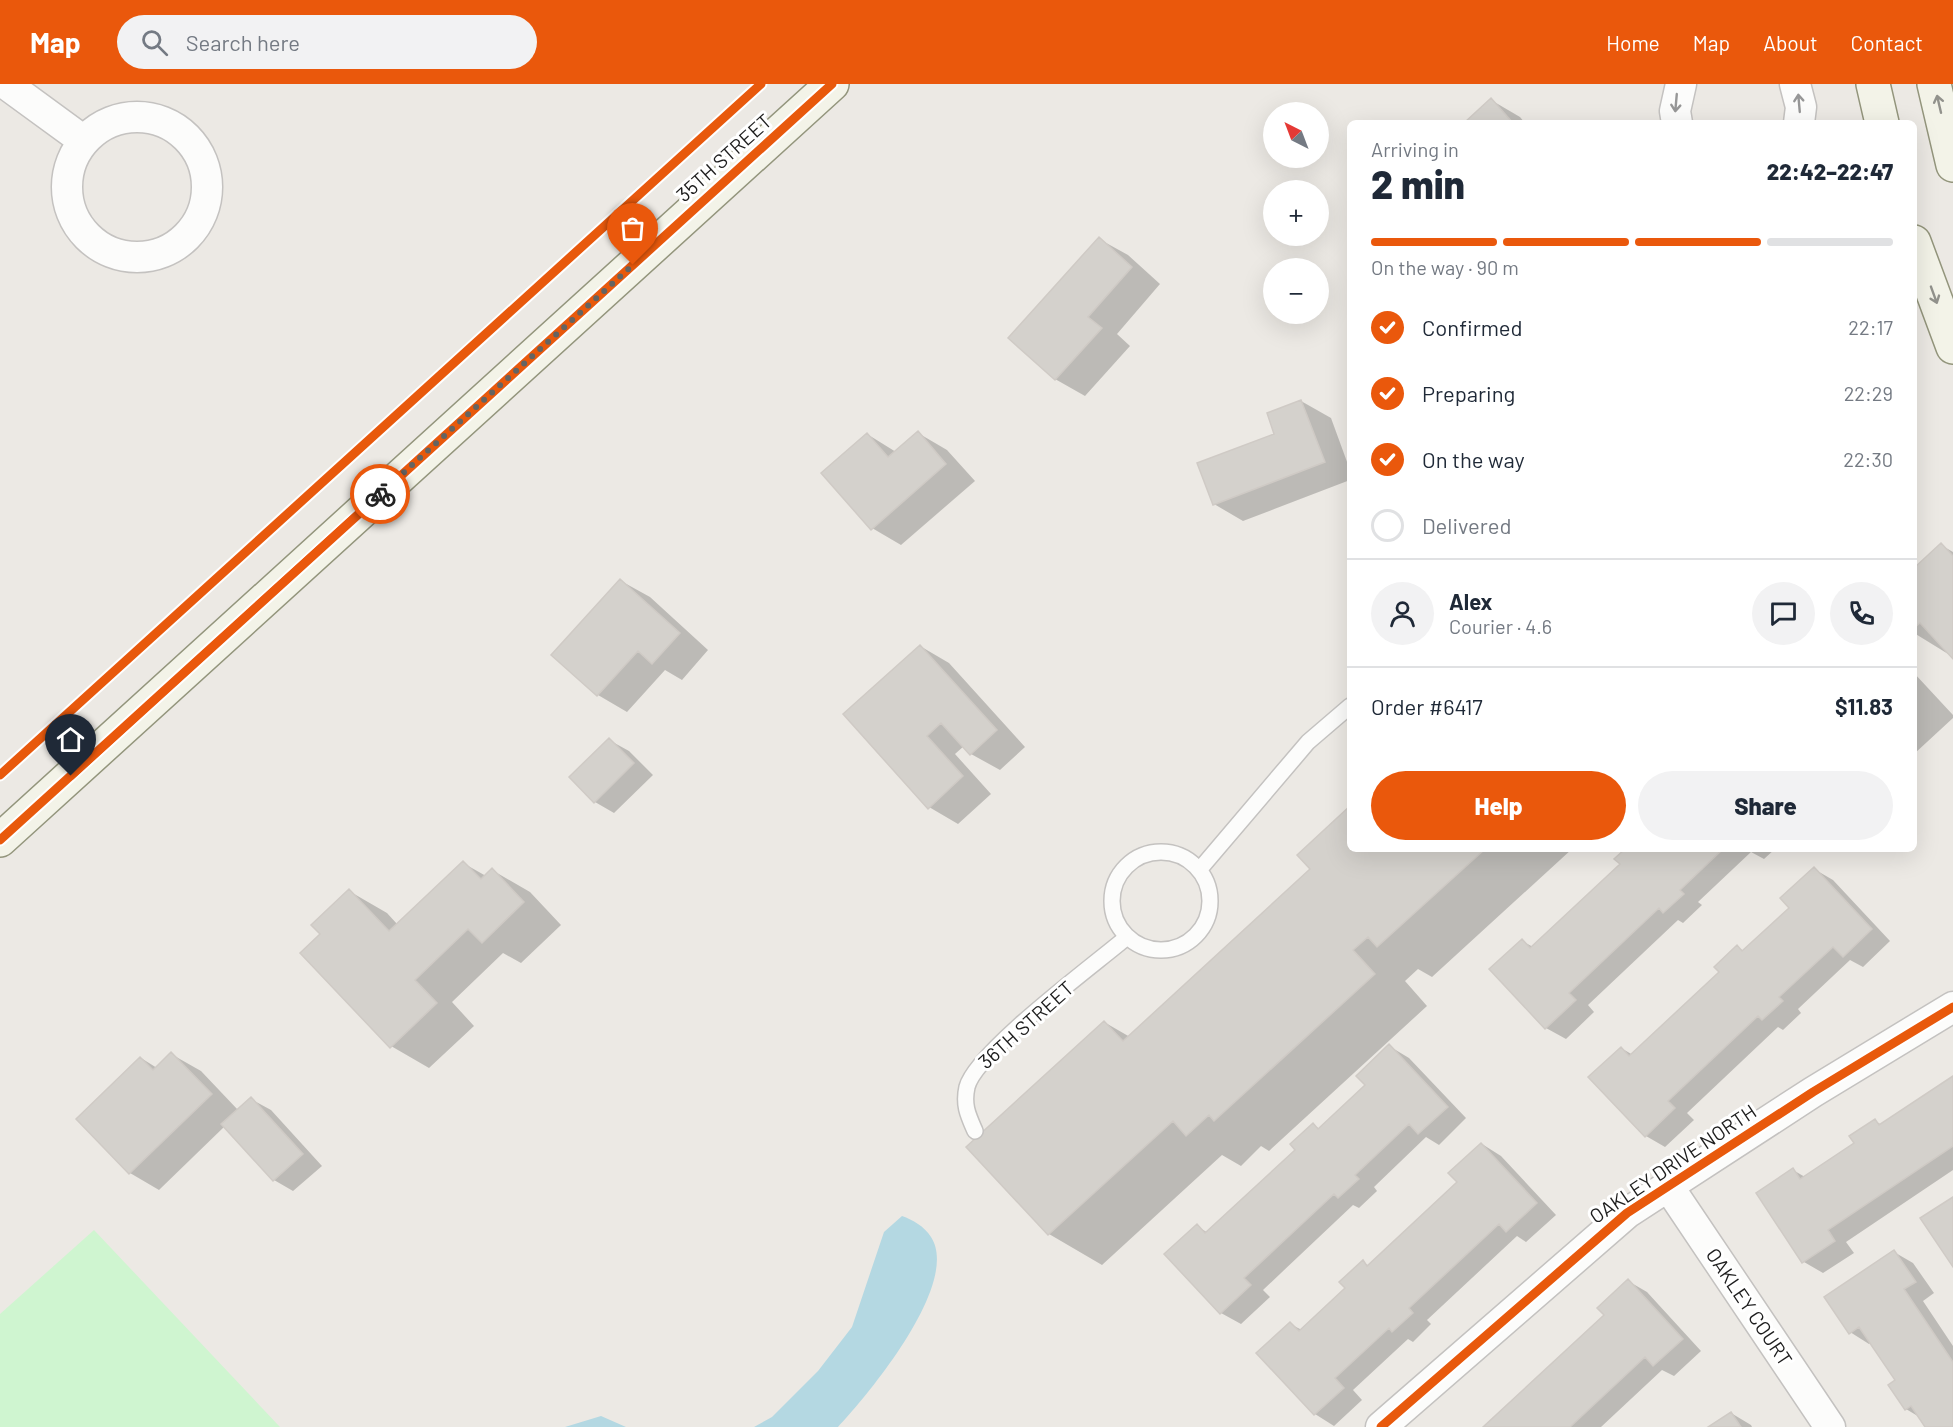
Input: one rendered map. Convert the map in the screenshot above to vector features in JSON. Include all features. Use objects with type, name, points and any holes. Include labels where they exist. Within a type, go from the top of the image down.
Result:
[{"type":"street","points":[[6,84],[84,141]]},
{"type":"street","name":"35TH STREET","points":[[0,840],[832,84]]},
{"type":"street","points":[[1676,120],[1675,111],[1681,84]]},
{"type":"street","points":[[1795,84],[1801,107],[1799,120]]},
{"type":"street","points":[[1873,84],[1881,120]]},
{"type":"street","points":[[1934,84],[1953,165]]},
{"type":"street","points":[[147,117],[169,124],[188,138],[201,157],[207,180],[206,203],[197,224],[182,242],[162,253],[139,257],[116,254],[96,244],[88,236],[80,227],[70,207],[67,183],[73,161],[84,141],[102,126],[124,118],[147,117]]},
{"type":"street","points":[[1917,250],[1953,347]]},
{"type":"street","name":"OAKLEY DRIVE NORTH","points":[[1381,1427],[1627,1213],[1813,1092],[1953,1007]]},
{"type":"street","name":"OAKLEY COURT","points":[[1668,1186],[1830,1427]]},
{"type":"lane","points":[[1200,869],[1308,742],[1347,709]]},
{"type":"lane","points":[[1165,851],[1185,857],[1200,869],[1210,891],[1210,909],[1204,927],[1188,943],[1172,950],[1154,950],[1138,946],[1118,926],[1112,911],[1112,895],[1116,879],[1128,864],[1144,854],[1165,851]]},
{"type":"lane","name":"36TH STREET","points":[[975,1131],[964,1107],[968,1085],[977,1066],[996,1046],[1127,937]]},
{"type":"green space","points":[[94,1230],[280,1427],[0,1427],[0,1314]]},
{"type":"water","points":[[902,1216],[918,1224],[928,1233],[937,1257],[933,1281],[923,1309],[889,1365],[838,1427],[754,1427],[772,1417],[818,1371],[852,1327],[884,1232]]},
{"type":"water","points":[[601,1416],[626,1427],[565,1427]]},
{"type":"building","points":[[1491,98],[1510,120],[1467,120]]},
{"type":"building","points":[[1099,237],[1132,267],[1088,317],[1102,328],[1055,380],[1008,338]]},
{"type":"building","points":[[1301,400],[1325,462],[1213,505],[1197,463],[1274,434],[1267,413]]},
{"type":"building","points":[[918,431],[946,464],[871,530],[821,473],[867,433],[888,457]]},
{"type":"building","points":[[1941,543],[1953,556],[1953,659],[1920,623],[1917,626],[1917,565]]},
{"type":"building","points":[[620,579],[680,633],[652,664],[638,651],[597,696],[551,655]]},
{"type":"building","points":[[920,645],[997,730],[970,755],[941,723],[927,736],[963,776],[928,809],[843,714]]},
{"type":"building","points":[[609,738],[634,763],[594,803],[569,777]]},
{"type":"building","points":[[1347,809],[1347,852],[1482,852],[1377,947],[1368,937],[1353,950],[1375,974],[1214,1121],[1209,1115],[1186,1136],[1173,1121],[1048,1235],[966,1147],[1104,1021],[1123,1041],[1310,869],[1297,855]]},
{"type":"building","points":[[1622,852],[1720,852],[1680,890],[1684,894],[1663,913],[1659,908],[1569,993],[1576,1000],[1545,1029],[1489,969],[1522,939],[1530,948],[1620,864],[1614,859]]},
{"type":"building","points":[[463,861],[481,879],[492,868],[524,902],[482,943],[468,929],[415,980],[437,1003],[390,1048],[300,953],[320,934],[311,925],[349,889],[389,931]]},
{"type":"building","points":[[1814,867],[1872,929],[1843,957],[1833,947],[1779,997],[1783,1001],[1762,1020],[1758,1016],[1668,1101],[1675,1108],[1645,1137],[1588,1077],[1621,1047],[1629,1056],[1719,972],[1714,967],[1737,945],[1742,951],[1789,908],[1780,898]]},
{"type":"building","points":[[1389,1044],[1448,1107],[1418,1134],[1409,1124],[1355,1175],[1359,1179],[1338,1198],[1334,1194],[1244,1278],[1251,1285],[1220,1314],[1164,1254],[1197,1224],[1205,1233],[1295,1150],[1290,1144],[1313,1123],[1318,1129],[1365,1085],[1356,1076]]},
{"type":"building","points":[[171,1052],[212,1094],[129,1174],[76,1119],[140,1057],[153,1070]]},
{"type":"building","points":[[1953,1076],[1953,1146],[1828,1230],[1835,1241],[1802,1263],[1756,1193],[1793,1168],[1800,1179],[1854,1143],[1849,1136],[1875,1119],[1879,1125]]},
{"type":"building","points":[[251,1097],[303,1154],[273,1181],[221,1124]]},
{"type":"building","points":[[1481,1143],[1537,1203],[1506,1232],[1499,1224],[1409,1308],[1413,1313],[1392,1332],[1389,1328],[1335,1378],[1344,1388],[1314,1415],[1256,1353],[1290,1322],[1299,1331],[1345,1288],[1339,1282],[1363,1260],[1367,1266],[1457,1182],[1448,1173]]},
{"type":"building","points":[[1953,1197],[1953,1267],[1920,1218]]},
{"type":"building","points":[[1894,1250],[1916,1282],[1904,1289],[1953,1362],[1953,1427],[1925,1427],[1911,1406],[1905,1410],[1888,1385],[1895,1380],[1859,1327],[1849,1334],[1824,1297]]},
{"type":"building","points":[[1628,1279],[1683,1339],[1653,1366],[1645,1357],[1570,1427],[1483,1427],[1604,1315],[1597,1308]]},
{"type":"building","points":[[1731,1412],[1741,1427],[1708,1427]]},
{"type":"cycle path","points":[[0,775],[761,84]]},
{"type":"cycle path","points":[[0,840],[832,84]]},
{"type":"cycle path","points":[[1381,1427],[1627,1213],[1813,1092],[1953,1007]]},
{"type":"way so far","points":[[380,494],[633,265]]},
{"type":"route","points":[[71,776],[380,494]]}]
